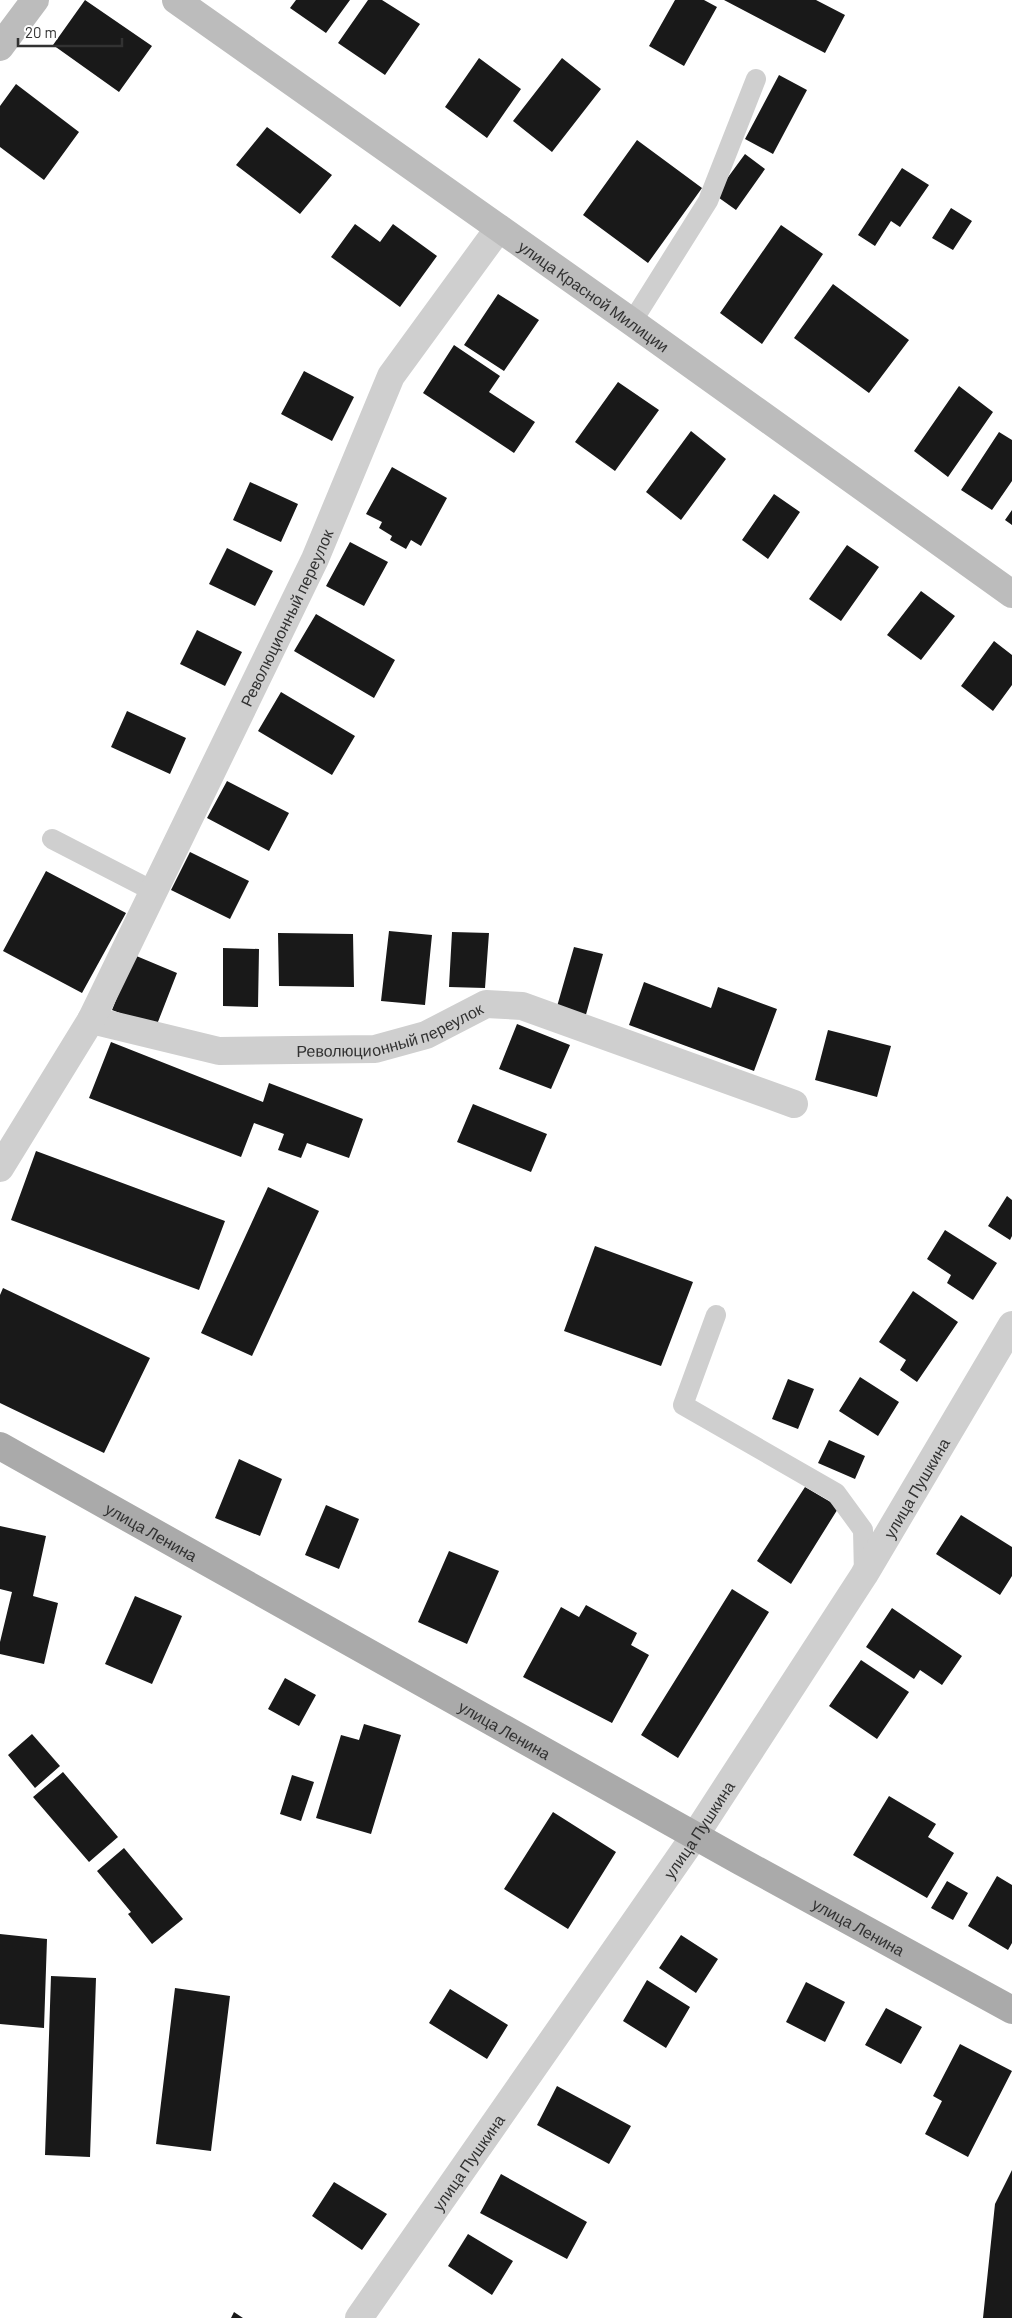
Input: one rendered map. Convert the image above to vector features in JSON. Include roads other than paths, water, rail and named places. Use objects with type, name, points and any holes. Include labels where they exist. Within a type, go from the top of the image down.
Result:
[{"type":"main road","name":"улица Ленина","points":[[0,1446],[1012,2010]]},
{"type":"street","points":[[0,47],[35,0]]},
{"type":"street","name":"улица Красной Милиции","points":[[176,0],[632,322],[1012,594]]},
{"type":"street","name":"Революционный переулок","points":[[0,1168],[91,1020],[315,559],[391,376],[499,228]]},
{"type":"street","name":"Революционный переулок","points":[[91,1020],[219,1051],[375,1049],[426,1035],[486,1004],[522,1006],[794,1104]]},
{"type":"street","name":"улица Пушкина","points":[[359,2318],[696,1834],[864,1575],[1012,1325]]},
{"type":"lane","points":[[632,322],[708,201],[756,79]]},
{"type":"lane","points":[[52,840],[153,892]]},
{"type":"lane","points":[[716,1315],[683,1405],[836,1493],[863,1530],[864,1575]]}]
